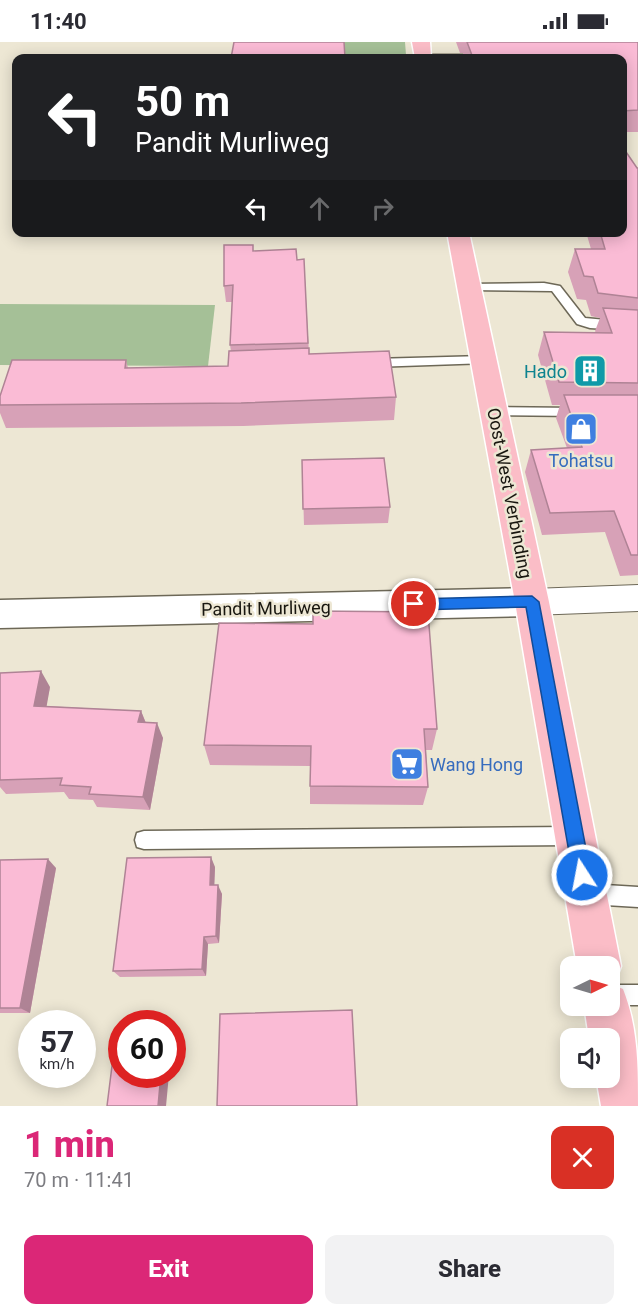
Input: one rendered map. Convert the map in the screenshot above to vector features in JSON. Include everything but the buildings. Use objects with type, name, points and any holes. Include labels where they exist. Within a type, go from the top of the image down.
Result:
[{"type":"main road","name":"Oost-West Verbinding","points":[[459,237],[532,602],[597,956]]},
{"type":"main road","points":[[609,1016],[625,1106]]},
{"type":"street","points":[[532,602],[638,598]]},
{"type":"street","name":"Pandit Murliweg","points":[[0,614],[532,602]]},
{"type":"lane","points":[[423,53],[440,54]]},
{"type":"lane","points":[[469,287],[544,286],[556,288],[580,321],[590,324],[638,327]]},
{"type":"lane","points":[[365,364],[484,360]]},
{"type":"lane","points":[[494,411],[597,412]]},
{"type":"lane","points":[[144,840],[575,836]]},
{"type":"lane","points":[[586,894],[638,897]]},
{"type":"lane","points":[[620,995],[638,995]]},
{"type":"green space","points":[[261,42],[405,42],[406,54],[261,54]]},
{"type":"green space","points":[[0,304],[215,305],[208,366],[0,365]]},
{"type":"place","name":"Hado","points":[[590,371]]},
{"type":"place","name":"Tohatsu","points":[[581,429]]},
{"type":"place","name":"Wang Hong","points":[[407,764]]},
{"type":"route","points":[[414,604],[532,602],[582,875]]}]
